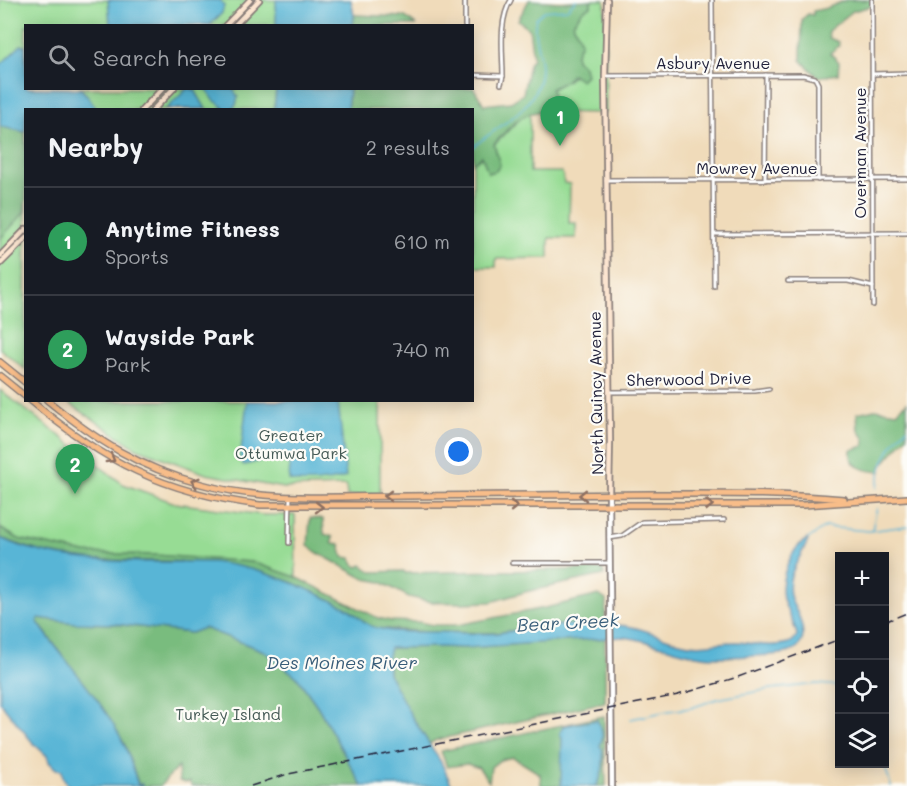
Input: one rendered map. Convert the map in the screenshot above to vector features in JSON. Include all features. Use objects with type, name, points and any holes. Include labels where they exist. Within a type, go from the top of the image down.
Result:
[{"type":"main road","points":[[227,24],[250,0]]},
{"type":"main road","points":[[236,24],[259,0]]},
{"type":"main road","name":"North Quincy Avenue","points":[[606,1],[609,494]]},
{"type":"main road","points":[[144,108],[161,90]]},
{"type":"main road","points":[[155,108],[172,90]]},
{"type":"main road","points":[[0,256],[24,232]]},
{"type":"main road","points":[[0,264],[24,240]]},
{"type":"main road","points":[[0,363],[24,381]]},
{"type":"main road","points":[[0,376],[24,395]]},
{"type":"main road","points":[[33,402],[82,441],[140,474],[173,487],[209,497],[260,505],[804,505],[907,498]]},
{"type":"main road","points":[[49,402],[83,429],[118,452],[166,473],[223,490],[270,496],[609,494],[821,496],[857,500]]},
{"type":"street","points":[[465,0],[465,24]]},
{"type":"street","points":[[501,84],[504,21],[511,0]]},
{"type":"street","points":[[712,0],[714,286]]},
{"type":"street","name":"Overman Avenue","points":[[872,0],[873,305]]},
{"type":"street","points":[[873,74],[907,74]]},
{"type":"street","points":[[474,75],[503,76]]},
{"type":"street","points":[[765,180],[766,75]]},
{"type":"street","name":"Asbury Avenue","points":[[605,76],[804,75],[815,78],[818,82],[818,180]]},
{"type":"street","name":"Mowrey Avenue","points":[[606,180],[907,179]]},
{"type":"street","points":[[714,234],[907,233]]},
{"type":"street","points":[[788,281],[848,281],[873,287]]},
{"type":"street","name":"Sherwood Drive","points":[[609,392],[769,389]]},
{"type":"street","name":"North Quincy Avenue","points":[[609,494],[612,786]]},
{"type":"street","points":[[289,543],[290,496]]},
{"type":"street","points":[[609,538],[622,536],[642,522],[724,520]]},
{"type":"street","points":[[512,563],[610,563]]},
{"type":"green space","points":[[0,0],[351,0],[353,24],[24,24],[24,90],[349,90],[345,108],[24,108],[24,368],[0,349]]},
{"type":"green space","points":[[529,0],[559,2],[591,0],[591,6],[583,10],[573,23],[581,42],[576,59],[584,67],[586,75],[581,80],[572,74],[566,81],[551,89],[553,97],[538,112],[519,119],[503,134],[494,144],[500,165],[496,171],[488,173],[482,156],[474,162],[474,108],[347,108],[349,90],[474,89],[484,105],[511,102],[523,94],[529,64],[533,58],[529,29],[518,20]]},
{"type":"green space","points":[[591,0],[605,0],[606,113],[538,112],[547,104],[551,89],[584,67],[576,59],[581,42],[573,23],[583,10],[591,6]]},
{"type":"green space","points":[[846,0],[872,0],[872,6],[853,11],[828,31],[829,38],[839,42],[839,46],[830,53],[839,62],[838,74],[818,77],[801,60],[802,19],[808,14],[813,15],[813,11]]},
{"type":"green space","points":[[354,15],[405,17],[415,24],[353,24]]},
{"type":"green space","points":[[530,112],[530,172],[562,172],[564,183],[570,184],[569,223],[576,223],[576,238],[549,238],[549,258],[496,259],[496,267],[474,267],[474,162],[482,156],[500,165],[494,145]]},
{"type":"green space","points":[[0,126],[24,132],[24,213],[0,239]]},
{"type":"green space","points":[[0,390],[123,484],[175,503],[263,515],[295,515],[296,582],[90,560],[0,536]]},
{"type":"green space","name":"Greater Ottumwa Park","points":[[67,402],[380,402],[380,496],[347,496],[346,486],[283,488],[206,474],[136,448]]},
{"type":"green space","points":[[907,402],[907,437],[881,466],[881,472],[855,465],[852,461],[851,450],[864,446],[865,443],[858,428],[857,413],[875,409],[897,412]]},
{"type":"green space","points":[[310,518],[323,519],[324,534],[333,537],[332,543],[340,544],[343,557],[351,558],[354,565],[358,567],[362,565],[372,572],[603,569],[604,575],[525,592],[491,602],[431,602],[409,597],[381,582],[365,579],[318,553],[308,546]]},
{"type":"green space","points":[[0,528],[19,539],[86,553],[252,562],[296,577],[378,618],[391,621],[457,625],[599,595],[606,600],[605,625],[552,625],[495,633],[426,632],[376,628],[213,562],[90,560],[41,552],[0,538]]},
{"type":"green space","name":"Turkey Island","points":[[39,618],[191,633],[204,628],[264,651],[297,677],[318,707],[362,786],[191,786],[190,782],[179,781],[178,767],[160,786],[142,786],[141,784],[139,786],[125,745],[110,720],[37,621]]},
{"type":"green space","points":[[605,638],[605,702],[436,740],[429,744],[393,684],[387,659],[390,648],[464,648]]},
{"type":"green space","points":[[604,716],[606,786],[541,786],[540,774],[513,757],[500,760],[491,767],[489,782],[479,768],[467,764],[447,767],[441,751]]},
{"type":"water","points":[[108,0],[220,0],[224,6],[222,13],[211,24],[110,24]]},
{"type":"water","points":[[276,0],[351,0],[353,24],[276,24]]},
{"type":"water","points":[[21,45],[24,46],[24,90],[82,90],[95,108],[24,108],[24,132],[2,127],[0,125],[0,65]]},
{"type":"water","points":[[186,90],[195,90],[205,108],[167,108]]},
{"type":"water","points":[[207,90],[234,90],[238,97],[236,105],[232,108],[224,108]]},
{"type":"water","points":[[276,90],[349,90],[347,108],[274,108]]},
{"type":"water","points":[[247,402],[338,402],[346,477],[318,482],[294,481],[289,480],[290,465],[284,461],[267,459],[243,465],[240,459]]},
{"type":"water","name":"Des Moines River","points":[[0,538],[51,554],[78,558],[132,562],[213,562],[249,568],[281,578],[313,592],[349,609],[363,621],[381,629],[406,632],[490,634],[562,625],[611,624],[634,627],[677,641],[704,645],[738,642],[769,645],[790,643],[794,640],[797,635],[783,599],[784,574],[791,557],[807,539],[790,579],[789,587],[801,623],[803,638],[799,645],[790,652],[733,657],[693,654],[623,637],[464,648],[390,648],[387,659],[388,673],[412,717],[441,762],[452,786],[362,786],[318,707],[297,677],[264,651],[204,628],[191,633],[39,618],[37,621],[117,730],[138,785],[142,784],[142,786],[68,786],[62,770],[56,769],[49,762],[47,756],[33,743],[0,702]]},
{"type":"water","points":[[597,720],[602,733],[600,746],[603,758],[599,782],[596,786],[561,786],[562,739],[560,733],[563,726]]},
{"type":"waterway","points":[[474,146],[516,115],[526,105],[539,83],[541,69],[535,32],[536,18],[544,11],[567,9],[576,0]]},
{"type":"waterway","points":[[877,488],[886,456],[907,428]]},
{"type":"waterway","points":[[872,530],[877,508]]},
{"type":"waterway","name":"Bear Creek","points":[[808,539],[825,527],[869,531],[907,526]]},
{"type":"waterway","points":[[631,719],[691,708],[717,699],[771,689],[817,684],[835,686]]},
{"type":"waterway","points":[[885,768],[891,786]]},
{"type":"railway","points":[[889,620],[907,613]]},
{"type":"railway","points":[[251,786],[288,774],[678,695],[738,677],[835,641]]},
{"type":"place","name":"Anytime Fitness","points":[[560,146]]},
{"type":"place","name":"Wayside Park","points":[[75,494]]}]
